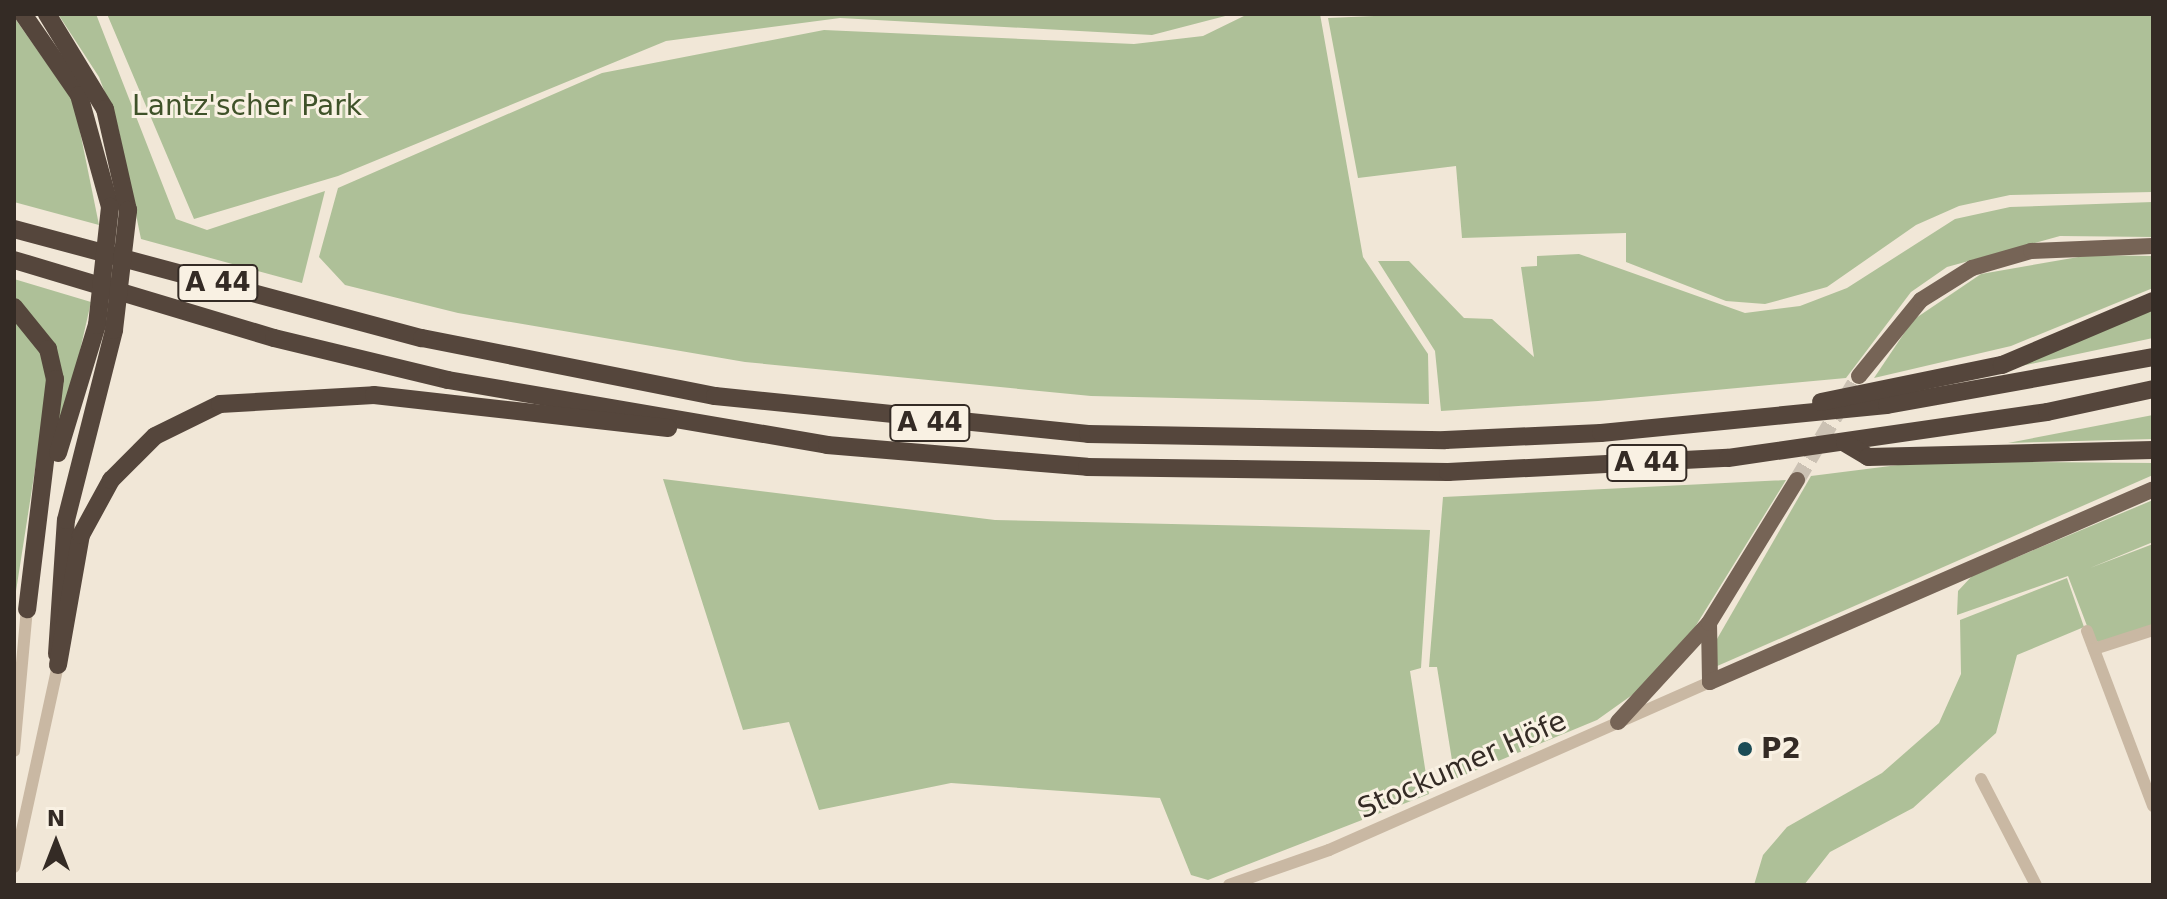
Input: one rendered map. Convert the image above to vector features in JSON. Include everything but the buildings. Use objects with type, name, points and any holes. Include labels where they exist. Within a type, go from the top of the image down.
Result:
[{"type":"highway","points":[[23,14],[79,95],[119,208]]},
{"type":"highway","points":[[47,14],[105,109],[119,208],[106,328],[66,520],[58,665]]},
{"type":"highway","name":"A 44","points":[[14,229],[422,338],[715,396],[897,419],[1088,434],[1445,440],[1765,419],[1942,397],[2153,357]]},
{"type":"highway","name":"A 44","points":[[14,260],[289,341],[708,428],[953,457],[1263,473],[1605,465],[1845,443],[2153,389]]},
{"type":"highway","points":[[1765,419],[2002,365],[2153,301]]},
{"type":"highway","points":[[14,307],[48,349],[55,379],[49,476],[27,609]]},
{"type":"highway","points":[[49,476],[106,328]]},
{"type":"highway","points":[[58,665],[81,535],[111,480],[155,436],[220,404],[374,395],[642,429],[708,428]]},
{"type":"highway","points":[[1845,443],[1868,457],[2153,450]]},
{"type":"main road","points":[[1859,376],[1921,300],[1972,268],[2031,251],[2153,246]]},
{"type":"main road","points":[[1618,722],[1709,623],[1797,480]]},
{"type":"main road","points":[[1709,623],[1710,682],[2153,489]]},
{"type":"street","points":[[14,751],[27,609]]},
{"type":"street","points":[[2094,649],[2153,630]]},
{"type":"street","points":[[2087,631],[2153,806]]},
{"type":"street","points":[[14,867],[58,665]]},
{"type":"street","name":"Stockumer Höfe","points":[[1229,885],[1329,850],[1710,682]]},
{"type":"street","points":[[1981,779],[2036,885]]},
{"type":"green space","points":[[58,14],[96,14],[176,219],[207,230],[325,191],[302,283],[141,239],[118,127],[99,77]]},
{"type":"green space","name":"Lantz'scher Park","points":[[107,14],[1233,14],[1152,35],[840,18],[666,41],[338,176],[194,219]]},
{"type":"green space","points":[[1248,14],[1320,14],[1363,257],[1428,354],[1429,404],[1091,396],[745,362],[458,313],[345,285],[319,257],[338,188],[602,73],[824,30],[1134,44],[1203,36]]},
{"type":"green space","points":[[1420,14],[2153,14],[2153,192],[2010,195],[1959,206],[1916,225],[1827,287],[1765,304],[1726,301],[1626,262],[1626,233],[1462,238],[1456,166],[1358,178],[1328,18]]},
{"type":"green space","points":[[14,17],[74,102],[99,225],[14,202]]},
{"type":"green space","points":[[2153,202],[2153,237],[2060,236],[1947,267],[1911,292],[1846,378],[1598,401],[1441,411],[1435,351],[1378,261],[1409,261],[1464,318],[1492,319],[1534,357],[1521,267],[1537,266],[1537,256],[1579,254],[1745,313],[1800,306],[1847,288],[1955,219],[2010,207]]},
{"type":"green space","points":[[2090,255],[2153,256],[2153,288],[2011,346],[1874,378],[1913,320],[1981,274]]},
{"type":"green space","points":[[14,279],[91,302],[67,408],[36,463],[14,604]]},
{"type":"green space","points":[[2153,309],[2153,338],[2012,368]]},
{"type":"green space","points":[[2153,415],[2153,439],[2008,443]]},
{"type":"green space","points":[[1930,461],[2153,463],[2153,475],[1715,667],[1717,639],[1811,476]]},
{"type":"green space","points":[[663,479],[995,520],[1430,530],[1421,668],[1410,671],[1429,794],[1208,880],[1191,875],[1160,798],[951,783],[819,810],[789,722],[743,730]]},
{"type":"green space","points":[[1786,480],[1677,656],[1649,683],[1597,720],[1455,779],[1437,667],[1429,667],[1443,497]]},
{"type":"green space","points":[[2153,500],[2153,542],[2090,568],[2153,544],[2153,628],[2104,645],[2092,639],[2068,576],[1957,615],[1958,591],[1972,576]]},
{"type":"green space","points":[[2067,578],[2084,627],[2017,655],[1996,733],[1913,808],[1830,852],[1804,885],[1754,885],[1763,855],[1787,827],[1882,773],[1939,723],[1961,674],[1960,620]]},
{"type":"tunnel","points":[[1797,480],[1859,376]]},
{"type":"place","name":"P2","points":[[1745,749]]}]
